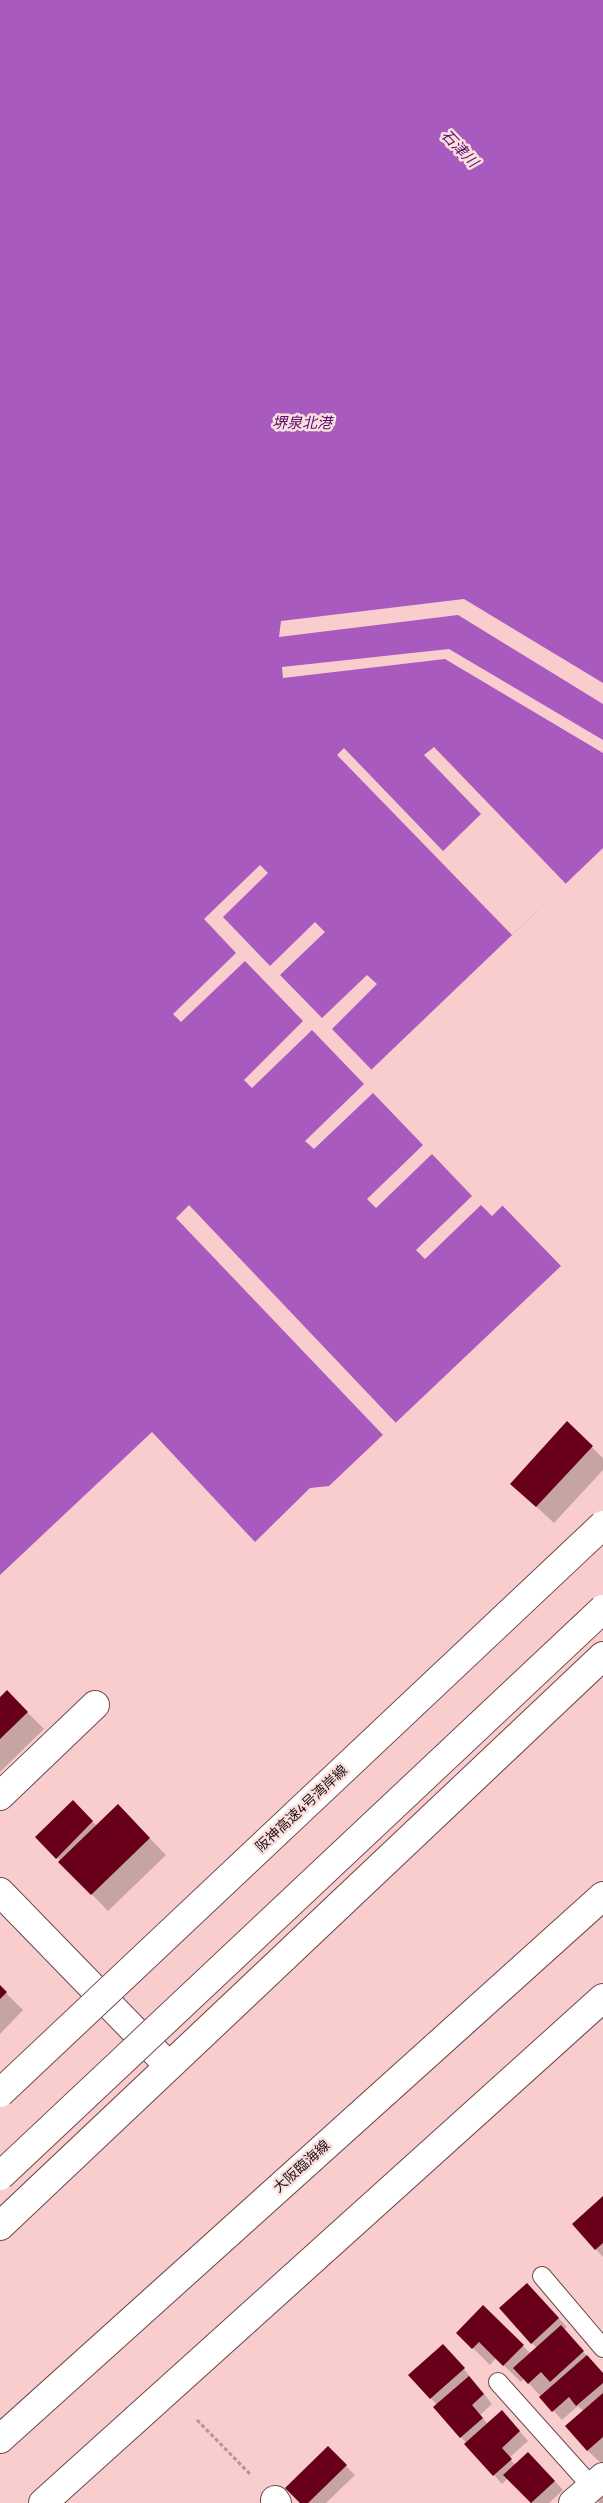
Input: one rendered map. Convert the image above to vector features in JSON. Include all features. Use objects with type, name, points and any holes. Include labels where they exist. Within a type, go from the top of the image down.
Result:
[{"type":"main road","name":"阪神高速4号湾岸線","points":[[0,2093],[603,1525]]},
{"type":"main road","points":[[0,2176],[603,1609]]},
{"type":"main road","points":[[0,2226],[603,1656]]},
{"type":"main road","points":[[0,1796],[95,1705]]},
{"type":"main road","points":[[0,1892],[169,2066]]},
{"type":"main road","name":"大阪臨海線","points":[[0,2439],[603,1896]]},
{"type":"main road","points":[[43,2503],[603,1998]]},
{"type":"lane","points":[[542,2276],[603,2348]]},
{"type":"lane","points":[[498,2382],[589,2489]]},
{"type":"path","points":[[197,2420],[241,2464]]},
{"type":"water","name":"堺泉北港","points":[[0,0],[603,0],[603,848],[371,1070],[561,1266],[329,1486],[310,1488],[255,1542],[152,1432],[0,1575]]},
{"type":"pier","points":[[464,599],[603,683],[603,704],[458,615],[279,637],[281,621]]},
{"type":"pier","points":[[449,649],[603,740],[603,753],[445,659],[283,678],[282,667]]},
{"type":"pier","points":[[434,747],[566,884],[512,935],[337,755],[344,748],[443,851],[481,814],[424,755]]},
{"type":"pier","points":[[260,865],[268,873],[223,917],[270,966],[315,922],[325,932],[280,975],[322,1018],[367,975],[377,984],[332,1029],[503,1205],[492,1216],[481,1205],[425,1259],[416,1250],[472,1196],[432,1154],[376,1208],[367,1199],[423,1145],[373,1093],[314,1149],[305,1141],[364,1084],[312,1030],[252,1088],[244,1080],[303,1021],[245,961],[181,1022],[173,1014],[236,953],[204,919]]},
{"type":"pier","points":[[189,1205],[396,1423],[383,1435],[176,1218]]},
{"type":"building","points":[[567,1421],[593,1446],[536,1507],[510,1484]]},
{"type":"building","points":[[7,1690],[28,1712],[0,1739],[0,1697]]},
{"type":"building","points":[[73,1800],[93,1821],[56,1859],[35,1837]]},
{"type":"building","points":[[118,1804],[150,1838],[91,1895],[58,1862]]},
{"type":"building","points":[[0,1985],[7,1992],[0,1999]]},
{"type":"building","points":[[603,2196],[603,2243],[595,2250],[572,2224]]},
{"type":"building","points":[[527,2283],[559,2318],[531,2344],[499,2308]]},
{"type":"building","points":[[483,2305],[524,2345],[503,2366],[479,2342],[472,2349],[456,2333]]},
{"type":"building","points":[[561,2325],[584,2351],[550,2382],[541,2372],[528,2384],[513,2368]]},
{"type":"building","points":[[443,2344],[465,2368],[430,2399],[408,2375]]},
{"type":"building","points":[[587,2355],[603,2373],[603,2383],[576,2406],[569,2397],[552,2412],[539,2397]]},
{"type":"building","points":[[469,2376],[484,2394],[472,2405],[483,2418],[460,2438],[433,2407]]},
{"type":"building","points":[[603,2393],[603,2437],[587,2451],[565,2426]]},
{"type":"building","points":[[502,2410],[520,2431],[502,2448],[512,2459],[493,2476],[464,2444]]},
{"type":"building","points":[[328,2446],[347,2465],[308,2503],[300,2503],[285,2488]]},
{"type":"building","points":[[528,2452],[555,2481],[531,2503],[503,2475]]},
{"type":"water label","name":"石津川","points":[[459,149]]}]
